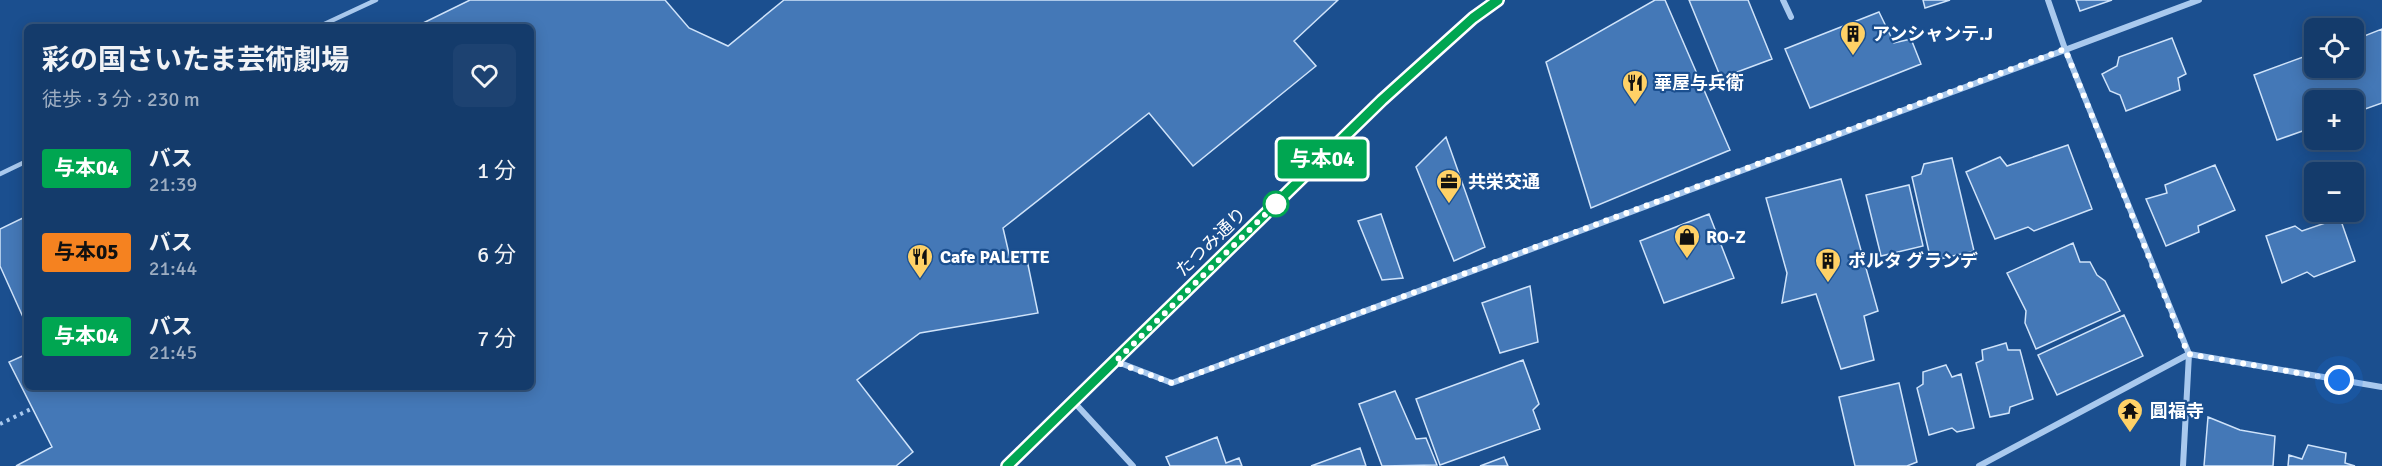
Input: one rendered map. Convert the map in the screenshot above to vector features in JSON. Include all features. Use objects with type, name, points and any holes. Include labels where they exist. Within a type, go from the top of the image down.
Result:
[{"type":"main road","name":"たつみ通り","points":[[1007,466],[1382,100],[1473,18],[1498,0]]},
{"type":"street","points":[[1783,0],[1791,16]]},
{"type":"street","points":[[2048,0],[2065,49],[2188,354],[2183,466]]},
{"type":"street","points":[[1115,362],[1172,383],[2199,0]]},
{"type":"street","points":[[1979,466],[2188,354],[2382,387]]},
{"type":"street","points":[[1073,402],[1133,466]]},
{"type":"lane","points":[[324,24],[376,0]]},
{"type":"lane","points":[[0,174],[24,162]]},
{"type":"path","points":[[0,424],[33,408]]},
{"type":"building","points":[[470,0],[665,0],[689,28],[728,46],[784,0],[1338,0],[1294,41],[1316,66],[1193,166],[1149,113],[1003,228],[1010,258],[1026,255],[1038,313],[920,333],[857,380],[913,452],[896,466],[16,466],[52,447],[9,362],[24,355],[24,390],[534,390],[534,24],[421,24]]},
{"type":"building","name":"華屋与兵衛","points":[[1655,0],[1665,0],[1730,150],[1591,208],[1546,62]]},
{"type":"building","points":[[1689,0],[1748,0],[1772,59],[1721,78]]},
{"type":"building","points":[[1923,0],[1950,0],[1925,8]]},
{"type":"building","points":[[2076,0],[2112,0],[2080,11]]},
{"type":"building","name":"アンシャンテ.J","points":[[1879,12],[1894,43],[1911,39],[1921,64],[1810,108],[1785,49]]},
{"type":"building","points":[[2382,29],[2382,103],[2364,109],[2364,90],[2304,90],[2304,131],[2277,140],[2254,75],[2304,57],[2304,78],[2364,78],[2364,36]]},
{"type":"building","points":[[2172,38],[2186,74],[2178,78],[2180,90],[2126,111],[2120,95],[2110,91],[2102,74],[2117,66],[2119,57]]},
{"type":"building","points":[[1446,137],[1485,247],[1454,261],[1416,167]]},
{"type":"building","points":[[2068,145],[2092,209],[2034,231],[2028,227],[1995,239],[1966,172],[2000,157],[2007,166]]},
{"type":"building","points":[[1952,158],[1974,251],[1931,261],[1912,177],[1921,174],[1924,164]]},
{"type":"building","points":[[2215,165],[2235,210],[2198,226],[2199,232],[2166,246],[2146,199],[2167,193],[2165,185]]},
{"type":"building","name":"ポルタ グランデ","points":[[1841,179],[1878,311],[1864,316],[1874,360],[1841,369],[1816,294],[1782,303],[1787,273],[1766,198]]},
{"type":"building","points":[[1909,185],[1923,246],[1881,256],[1866,195]]},
{"type":"building","points":[[1381,214],[1403,278],[1382,280],[1358,221]]},
{"type":"building","points":[[1709,214],[1734,278],[1664,303],[1640,241]]},
{"type":"building","points":[[24,217],[24,319],[0,266],[0,229]]},
{"type":"building","points":[[2328,222],[2341,222],[2355,261],[2314,277],[2307,272],[2282,283],[2266,236],[2295,226],[2302,231]]},
{"type":"building","points":[[2073,243],[2080,262],[2090,262],[2097,275],[2105,281],[2120,311],[2036,349],[2025,323],[2026,311],[2007,273]]},
{"type":"building","points":[[1530,286],[1538,342],[1500,353],[1482,303]]},
{"type":"building","points":[[2124,315],[2143,356],[2057,395],[2038,355]]},
{"type":"building","points":[[2006,343],[2008,350],[2020,350],[2033,399],[2010,407],[2009,413],[1990,417],[1976,363],[1983,360],[1982,350]]},
{"type":"building","points":[[1523,360],[1539,404],[1533,410],[1540,429],[1440,465],[1416,399]]},
{"type":"building","points":[[1946,365],[1952,377],[1961,374],[1974,428],[1957,432],[1952,428],[1929,435],[1917,388],[1923,384],[1923,372]]},
{"type":"building","points":[[1899,383],[1917,462],[1907,466],[1855,466],[1839,397]]},
{"type":"building","points":[[1395,391],[1416,439],[1426,438],[1437,465],[1382,466],[1359,404]]},
{"type":"building","points":[[2208,417],[2240,430],[2275,436],[2273,466],[2204,466]]},
{"type":"building","points":[[1217,437],[1226,463],[1239,458],[1242,466],[1170,466],[1166,457]]},
{"type":"building","points":[[2308,445],[2346,453],[2345,463],[2355,466],[2288,466],[2289,455],[2302,459]]},
{"type":"building","points":[[1360,448],[1366,466],[1311,466]]},
{"type":"building","points":[[1504,457],[1508,466],[1480,466]]},
{"type":"bus line","name":"与本04","points":[[1007,466],[1382,100],[1473,18],[1498,0]]},
{"type":"place","name":"アンシャンテ.J","points":[[1853,57]]},
{"type":"place","name":"華屋与兵衛","points":[[1635,106]]},
{"type":"place","name":"共栄交通","points":[[1449,205]]},
{"type":"place","name":"RO-Z","points":[[1687,260]]},
{"type":"place","name":"Cafe PALETTE","points":[[920,280]]},
{"type":"place","name":"ポルタ グランデ","points":[[1828,284]]},
{"type":"place","name":"圓福寺","points":[[2130,434]]},
{"type":"route","points":[[1276,204],[1282,198],[1115,362],[1172,383],[2065,49],[2188,354],[2339,380]]}]
